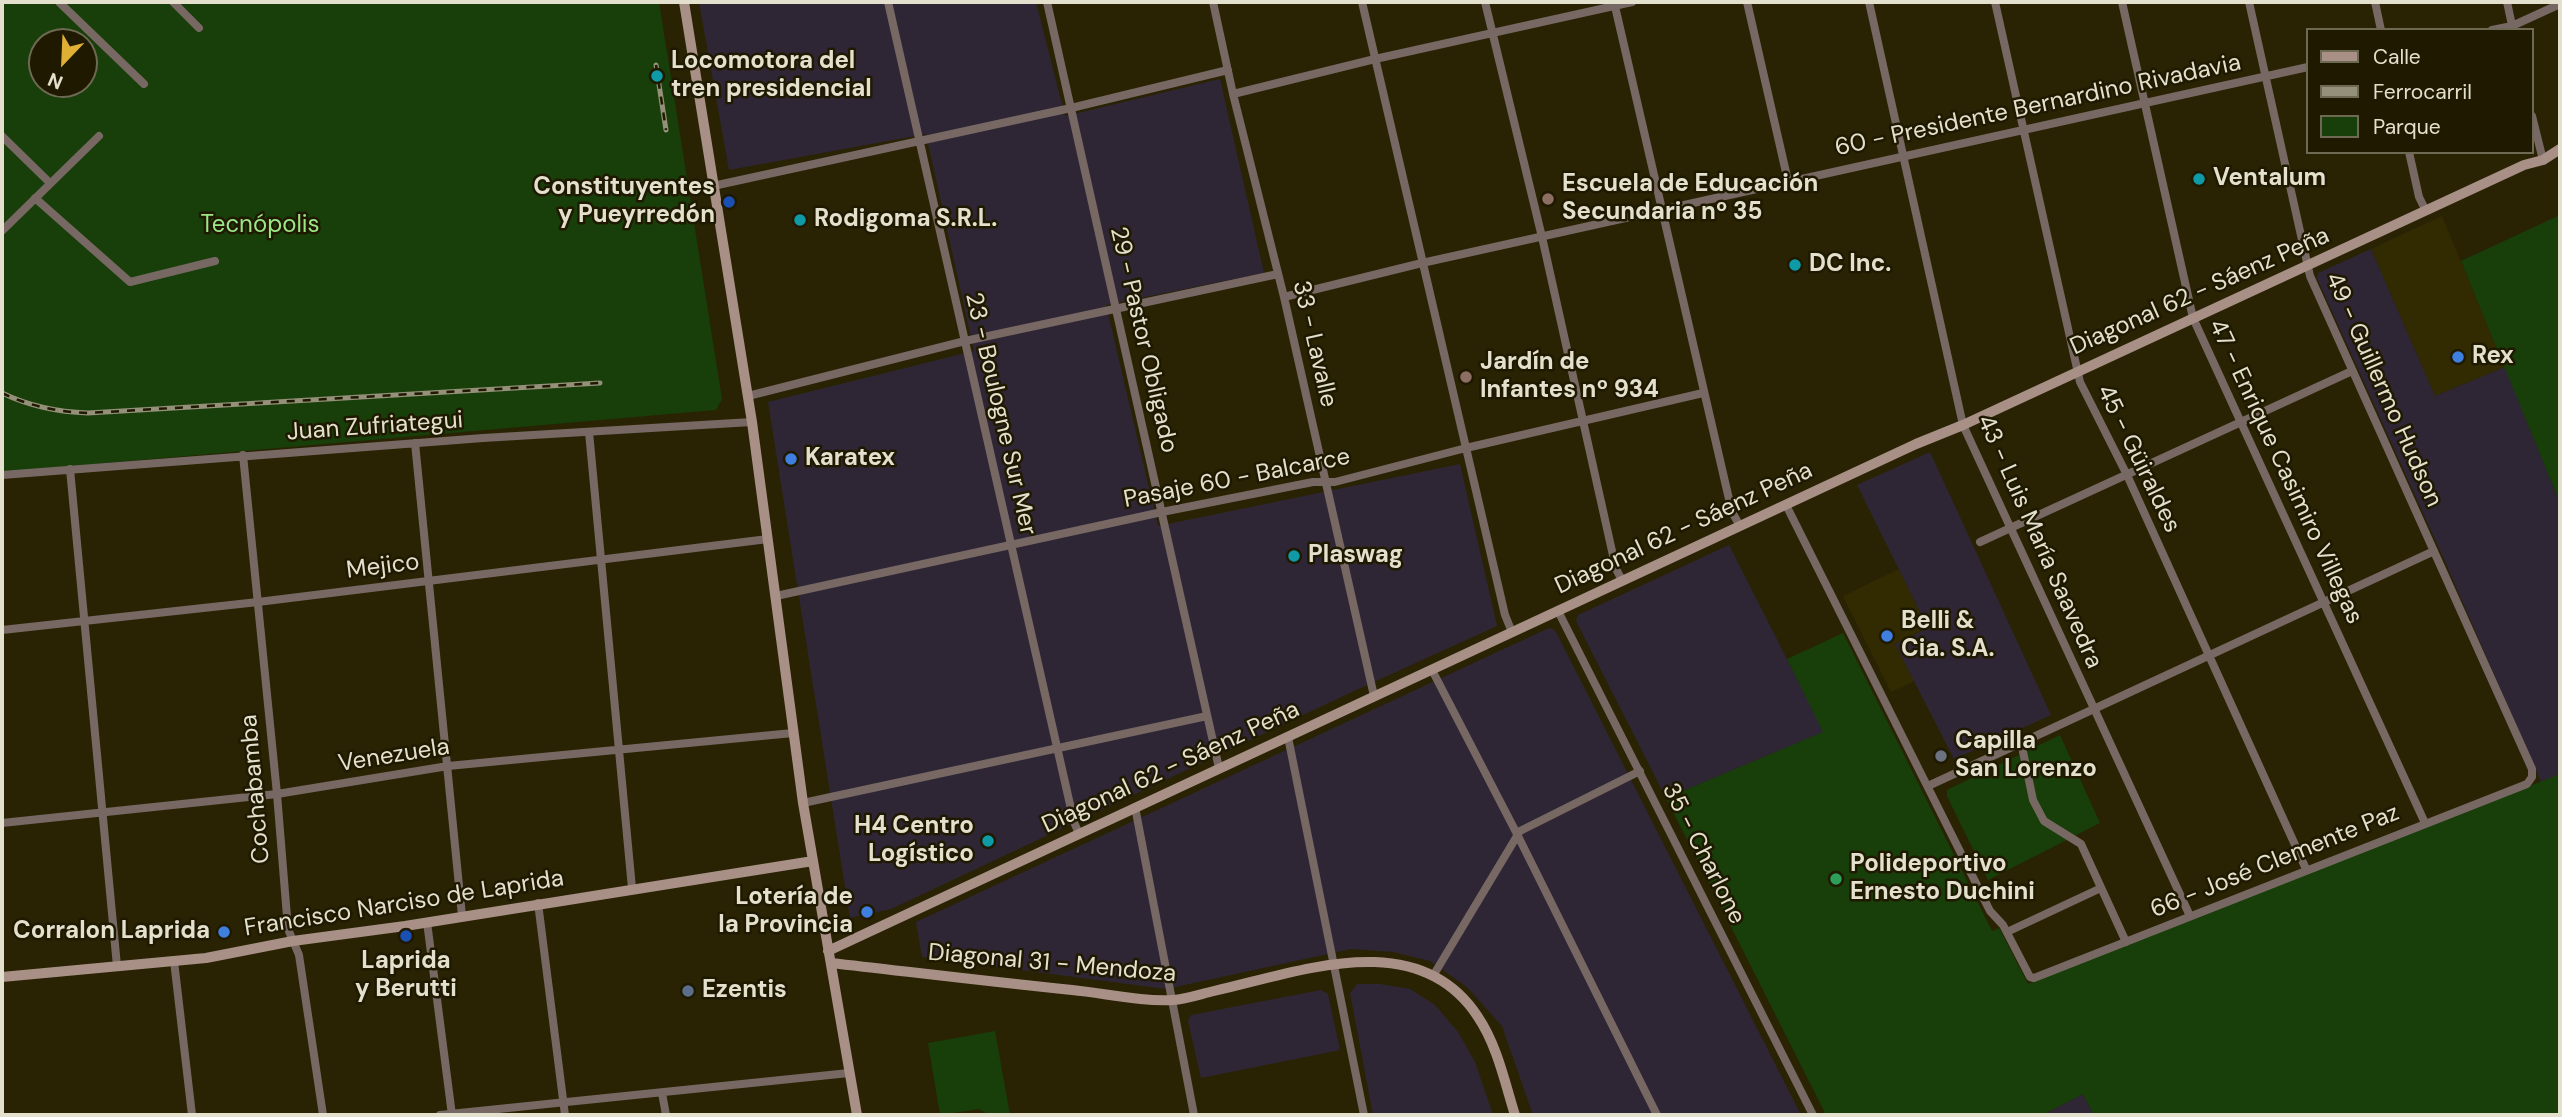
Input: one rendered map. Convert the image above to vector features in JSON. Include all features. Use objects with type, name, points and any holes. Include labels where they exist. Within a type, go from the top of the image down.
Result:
[{"type":"street","points":[[59,2],[144,84]]},
{"type":"street","points":[[173,2],[200,29]]},
{"type":"street","points":[[684,2],[752,422],[803,803],[857,1115]]},
{"type":"street","name":"23 - Boulogne Sur Mer","points":[[888,2],[1073,822],[1079,834]]},
{"type":"street","name":"29 - Pastor Obligado","points":[[1047,2],[1219,768]]},
{"type":"street","name":"33 - Lavalle","points":[[1213,2],[1284,297],[1374,696]]},
{"type":"street","points":[[1362,2],[1504,615],[1512,632]]},
{"type":"street","points":[[1485,2],[1542,237],[1614,560],[1622,580]]},
{"type":"street","points":[[1233,94],[1375,59],[1632,2]]},
{"type":"street","points":[[1747,2],[1788,181]]},
{"type":"street","name":"43 - Luis María Saavedra","points":[[1869,2],[1962,425],[2190,916]]},
{"type":"street","name":"45 - Güiraldes","points":[[1995,2],[2077,371],[2306,869]]},
{"type":"street","name":"47 - Enrique Casimiro Villegas","points":[[2122,2],[2193,318],[2425,823]]},
{"type":"street","name":"49 - Guillermo Hudson","points":[[2249,2],[2306,267],[2532,769],[2532,777]]},
{"type":"street","points":[[2375,2],[2381,28]]},
{"type":"street","points":[[2507,2],[2513,28],[2560,4]]},
{"type":"street","points":[[1614,4],[1703,393],[1732,512],[1740,526]]},
{"type":"street","name":"60 - Presidente Bernardino Rivadavia","points":[[1284,297],[1422,263],[2306,66]]},
{"type":"street","points":[[713,186],[1071,108],[1228,70]]},
{"type":"street","points":[[2534,124],[2543,160]]},
{"type":"street","points":[[2,136],[50,183]]},
{"type":"street","points":[[2,231],[99,136]]},
{"type":"street","name":"Diagonal 62 - Sáenz Peña","points":[[828,951],[1622,580],[2524,165],[2543,160],[2560,149]]},
{"type":"street","points":[[2409,154],[2419,197],[2426,211]]},
{"type":"street","points":[[35,198],[130,282],[215,261]]},
{"type":"street","points":[[748,396],[964,341],[1278,274]]},
{"type":"street","points":[[1980,542],[2352,371]]},
{"type":"street","name":"Pasaje 60 - Balcarce","points":[[776,596],[1162,512],[1325,481],[1335,482],[1466,448],[1703,393]]},
{"type":"street","name":"Juan Zufriategui","points":[[2,475],[243,455],[752,422]]},
{"type":"street","points":[[590,432],[632,888]]},
{"type":"street","points":[[415,443],[462,916]]},
{"type":"street","name":"Cochabamba","points":[[243,455],[288,929],[299,955],[323,1115]]},
{"type":"street","points":[[70,469],[117,966]]},
{"type":"street","points":[[1786,505],[1990,911],[2007,932],[2101,888]]},
{"type":"street","name":"Mejico","points":[[2,630],[258,602],[768,539]]},
{"type":"street","points":[[1927,786],[2434,551]]},
{"type":"street","name":"35 - Charlone","points":[[1558,611],[1811,1115]]},
{"type":"street","points":[[1432,670],[1657,1115]]},
{"type":"street","points":[[803,803],[1207,716]]},
{"type":"street","name":"Venezuela","points":[[2,823],[277,794],[448,766],[793,733]]},
{"type":"street","points":[[1288,737],[1364,1115]]},
{"type":"street","points":[[2021,742],[2033,800],[2044,821],[2081,844],[2126,942]]},
{"type":"street","points":[[1433,976],[1517,834],[1524,828],[1640,771]]},
{"type":"street","name":"66 - José Clemente Paz","points":[[2007,932],[2029,977],[2034,978],[2526,784],[2532,777]]},
{"type":"street","points":[[1135,807],[1194,1115]]},
{"type":"street","name":"Francisco Narciso de Laprida","points":[[2,977],[206,958],[293,941],[813,862]]},
{"type":"street","points":[[538,903],[565,1115]]},
{"type":"street","points":[[427,922],[452,1115]]},
{"type":"street","points":[[174,961],[192,1115]]},
{"type":"street","name":"Diagonal 31 - Mendoza","points":[[831,963],[1173,1000],[1335,964],[1389,962],[1414,967],[1433,976],[1466,1002],[1478,1017],[1492,1045],[1516,1115]]},
{"type":"street","points":[[440,1115],[849,1073]]},
{"type":"street","points":[[662,1093],[666,1115]]},
{"type":"shaded area","points":[[699,2],[1036,2],[1065,116],[1220,79],[1264,273],[1106,305],[1158,526],[1460,464],[1497,626],[891,909],[850,918],[768,402],[974,351],[926,134],[729,170]]},
{"type":"shaded area","points":[[2442,216],[2505,367],[2435,396],[2371,249]]},
{"type":"shaded area","points":[[2371,249],[2435,396],[2505,367],[2560,503],[2560,774],[2541,782],[2317,278],[2318,273]]},
{"type":"shaded area","points":[[1930,452],[2051,715],[1954,759],[1895,644],[1928,628],[1857,485]]},
{"type":"shaded area","points":[[1729,545],[1824,732],[1666,798],[1576,621],[1578,615]]},
{"type":"shaded area","name":"Belli & Cia. S.A.","points":[[1899,569],[1928,628],[1895,644],[1914,681],[1891,692],[1843,596]]},
{"type":"shaded area","points":[[1549,628],[1555,630],[1801,1115],[1533,1115],[1502,1026],[1467,987],[1430,961],[1393,952],[1351,949],[1166,989],[922,957],[916,922]]},
{"type":"shaded area","points":[[1357,984],[1380,984],[1410,989],[1435,1005],[1458,1032],[1475,1062],[1493,1115],[1373,1115],[1350,993]]},
{"type":"shaded area","points":[[1321,990],[1328,994],[1340,1050],[1201,1078],[1188,1021],[1191,1015]]},
{"type":"shaded area","points":[[2083,1094],[2094,1115],[2042,1115]]},
{"type":"green space","name":"Tecnópolis","points":[[2,2],[659,2],[722,399],[716,410],[2,472]]},
{"type":"green space","points":[[2560,215],[2560,503],[2461,261]]},
{"type":"green space","points":[[1843,633],[1992,931],[1999,928],[2028,984],[2560,774],[2560,1115],[2094,1115],[2083,1094],[2042,1115],[1826,1115],[1666,798],[1823,732],[1787,659]]},
{"type":"green space","points":[[2060,735],[2100,823],[1988,880],[1947,796],[1947,790]]},
{"type":"green space","points":[[995,1031],[1010,1115],[989,1115],[979,1109],[940,1115],[928,1043]]},
{"type":"railway","points":[[656,65],[666,130]]},
{"type":"railway","points":[[2,393],[44,407],[88,413],[600,383]]},
{"type":"place","name":"Locomotora del tren presidencial","points":[[657,76]]},
{"type":"place","name":"Ventalum","points":[[2199,179]]},
{"type":"place","name":"Escuela de Educación Secundaria nº 35","points":[[1548,199]]},
{"type":"place","name":"Constituyentes y Pueyrredón","points":[[729,202]]},
{"type":"place","name":"Rodigoma S.R.L.","points":[[800,220]]},
{"type":"place","name":"DC Inc.","points":[[1795,265]]},
{"type":"place","name":"Rex","points":[[2458,357]]},
{"type":"place","name":"Jardín de Infantes nº 934","points":[[1466,377]]},
{"type":"place","name":"Karatex","points":[[791,459]]},
{"type":"place","name":"Plaswag","points":[[1294,556]]},
{"type":"place","name":"Belli & Cia. S.A.","points":[[1887,636]]},
{"type":"place","name":"Capilla San Lorenzo","points":[[1941,756]]},
{"type":"place","name":"H4 Centro Logístico","points":[[988,841]]},
{"type":"place","name":"Polideportivo Ernesto Duchini","points":[[1836,879]]},
{"type":"place","name":"Lotería de la Provincia","points":[[867,912]]},
{"type":"place","name":"Corralon Laprida","points":[[224,932]]},
{"type":"place","name":"Laprida y Berutti","points":[[406,936]]},
{"type":"place","name":"Ezentis","points":[[688,991]]}]
